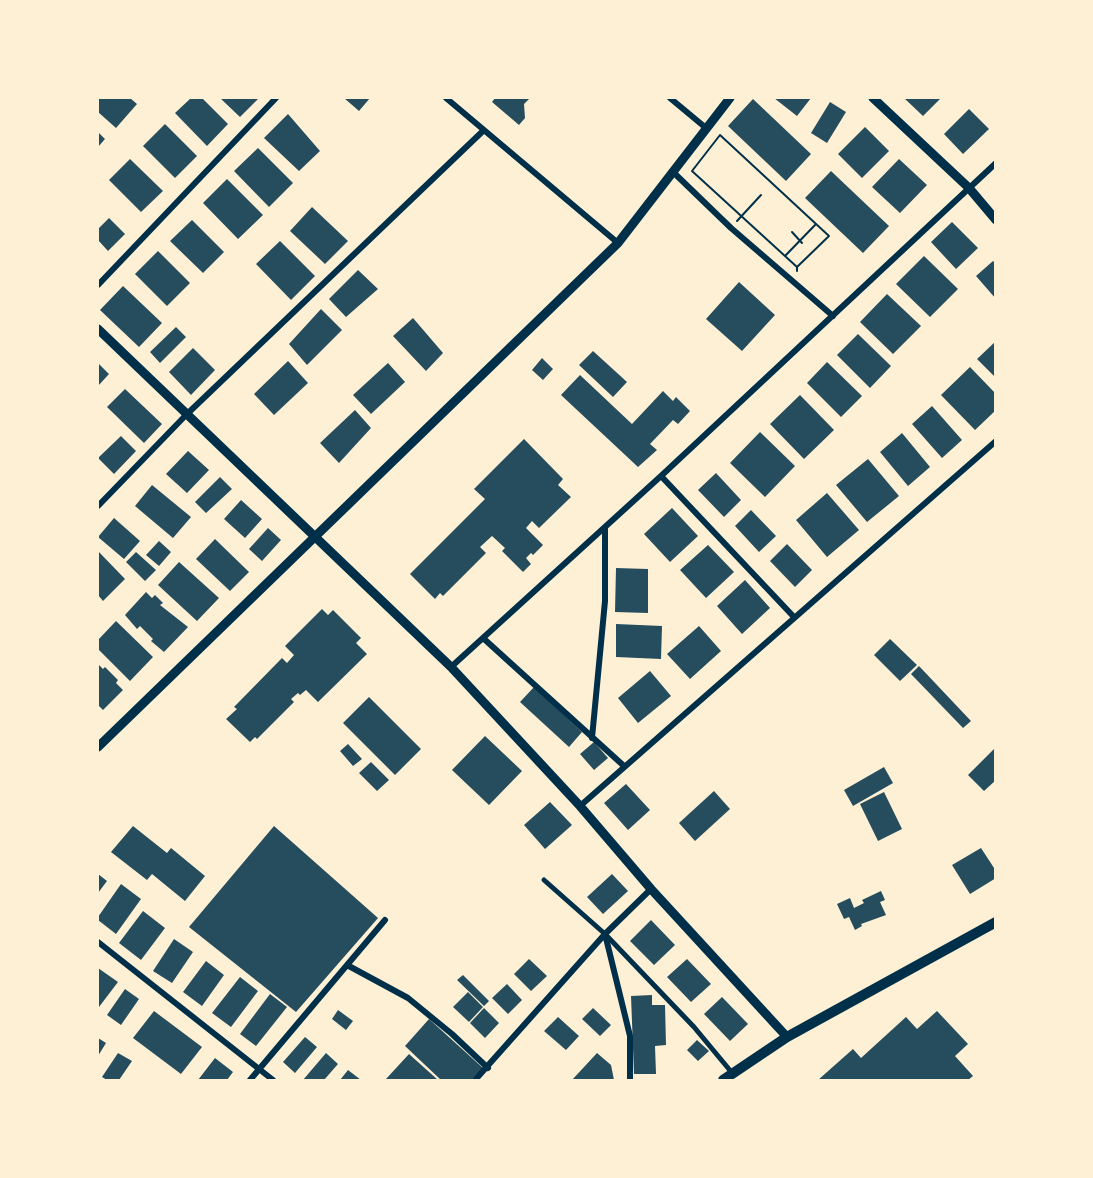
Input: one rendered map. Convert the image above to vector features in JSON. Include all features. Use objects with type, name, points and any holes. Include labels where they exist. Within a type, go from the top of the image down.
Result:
[{"type":"main road","points":[[723,1080],[787,1037],[996,922]]},
{"type":"street","points":[[98,285],[276,98]]},
{"type":"street","points":[[446,98],[618,243]]},
{"type":"street","points":[[670,98],[706,128]]},
{"type":"street","points":[[98,747],[618,243],[730,98]]},
{"type":"street","points":[[873,98],[969,188],[996,220]]},
{"type":"street","points":[[98,506],[186,415],[484,130]]},
{"type":"street","points":[[451,667],[996,163]]},
{"type":"street","points":[[672,171],[731,228],[833,316]]},
{"type":"street","points":[[98,329],[451,667],[580,806],[651,889],[787,1037]]},
{"type":"street","points":[[580,806],[996,441]]},
{"type":"street","points":[[660,476],[794,616]]},
{"type":"street","points":[[592,738],[604,601],[605,527]]},
{"type":"street","points":[[483,638],[624,766]]},
{"type":"street","points":[[544,880],[605,934],[694,1027],[733,1074]]},
{"type":"street","points":[[475,1080],[605,934],[651,889]]},
{"type":"street","points":[[250,1080],[385,920]]},
{"type":"street","points":[[605,934],[630,1036],[630,1080]]},
{"type":"street","points":[[98,942],[273,1080]]},
{"type":"street","points":[[347,964],[408,998],[452,1034],[488,1068]]},
{"type":"path","points":[[789,279],[797,273],[797,267],[829,236],[720,135],[692,171],[797,267]]},
{"type":"path","points":[[731,228],[760,195]]},
{"type":"path","points":[[785,256],[816,224]]},
{"type":"path","points":[[792,232],[801,242]]},
{"type":"building","points":[[98,98],[130,98],[137,104],[116,128],[98,112]]},
{"type":"building","points":[[191,98],[202,98],[228,124],[207,146],[175,113]]},
{"type":"building","points":[[220,98],[259,98],[240,117]]},
{"type":"building","points":[[344,98],[370,98],[359,111]]},
{"type":"building","points":[[495,98],[530,98],[524,104],[525,118],[519,125],[492,102]]},
{"type":"building","points":[[774,98],[811,98],[797,116]]},
{"type":"building","points":[[904,98],[941,98],[923,116]]},
{"type":"building","points":[[753,99],[811,154],[786,181],[728,126]]},
{"type":"building","points":[[830,102],[846,112],[827,143],[811,133]]},
{"type":"building","points":[[969,109],[989,129],[963,154],[944,134]]},
{"type":"building","points":[[288,114],[320,151],[299,171],[264,138]]},
{"type":"building","points":[[165,124],[197,156],[175,178],[143,146]]},
{"type":"building","points":[[865,127],[889,151],[862,178],[838,154]]},
{"type":"building","points":[[98,132],[105,139],[98,147]]},
{"type":"building","points":[[258,148],[293,183],[269,207],[234,171]]},
{"type":"building","points":[[130,159],[163,191],[141,212],[109,180]]},
{"type":"building","points":[[899,159],[927,185],[900,213],[872,187]]},
{"type":"building","points":[[831,171],[889,226],[863,253],[805,198]]},
{"type":"building","points":[[227,179],[263,215],[238,239],[203,203]]},
{"type":"building","points":[[312,207],[348,241],[325,264],[290,231]]},
{"type":"building","points":[[109,218],[125,234],[108,251],[98,240],[98,229]]},
{"type":"building","points":[[192,220],[224,252],[203,273],[170,241]]},
{"type":"building","points":[[952,222],[978,248],[956,269],[931,242]]},
{"type":"building","points":[[280,241],[315,276],[291,300],[256,264]]},
{"type":"building","points":[[158,251],[190,283],[167,306],[135,274]]},
{"type":"building","points":[[924,256],[958,289],[930,317],[896,284]]},
{"type":"building","points":[[993,261],[996,264],[996,299],[976,276]]},
{"type":"building","points":[[358,270],[378,289],[346,317],[329,299]]},
{"type":"building","points":[[739,282],[775,315],[742,351],[706,319]]},
{"type":"building","points":[[123,286],[162,323],[139,347],[100,310]]},
{"type":"building","points":[[887,294],[921,326],[893,354],[860,322]]},
{"type":"building","points":[[321,309],[342,330],[307,365],[289,344]]},
{"type":"building","points":[[413,318],[443,353],[426,371],[393,336]]},
{"type":"building","points":[[176,327],[186,337],[160,363],[150,352]]},
{"type":"building","points":[[858,334],[891,366],[870,388],[837,355]]},
{"type":"building","points":[[996,341],[996,378],[977,359]]},
{"type":"building","points":[[193,348],[215,370],[191,395],[169,372]]},
{"type":"building","points":[[593,351],[627,382],[613,397],[579,365]]},
{"type":"building","points":[[542,358],[553,369],[543,380],[532,370]]},
{"type":"building","points":[[288,361],[308,383],[274,415],[254,394]]},
{"type":"building","points":[[827,362],[862,396],[841,417],[807,383]]},
{"type":"building","points":[[98,363],[109,374],[98,386]]},
{"type":"building","points":[[388,363],[405,382],[371,414],[353,395]]},
{"type":"building","points":[[970,367],[996,394],[996,410],[975,430],[941,395]]},
{"type":"building","points":[[580,375],[632,424],[663,391],[673,401],[676,397],[690,411],[678,424],[673,420],[650,444],[657,450],[638,467],[561,395]]},
{"type":"building","points":[[125,389],[162,424],[144,443],[107,407]]},
{"type":"building","points":[[800,395],[834,430],[804,459],[770,424]]},
{"type":"building","points":[[932,406],[962,440],[942,458],[912,424]]},
{"type":"building","points":[[355,410],[371,428],[339,463],[320,443]]},
{"type":"building","points":[[760,432],[795,466],[765,497],[730,463]]},
{"type":"building","points":[[902,433],[930,467],[908,486],[880,452]]},
{"type":"building","points":[[121,436],[136,451],[114,474],[98,458]]},
{"type":"building","points":[[524,439],[563,479],[558,485],[571,497],[539,528],[532,521],[526,528],[543,545],[533,555],[531,553],[526,558],[531,564],[523,572],[502,551],[505,548],[492,536],[480,547],[486,553],[443,596],[440,593],[435,599],[410,574],[485,499],[474,489]]},
{"type":"building","points":[[188,451],[209,470],[187,493],[166,474]]},
{"type":"building","points":[[868,459],[899,496],[867,522],[836,485]]},
{"type":"building","points":[[716,473],[741,500],[724,517],[698,490]]},
{"type":"building","points":[[220,477],[232,489],[206,513],[195,502]]},
{"type":"building","points":[[152,485],[191,517],[173,538],[135,506]]},
{"type":"building","points":[[827,493],[859,530],[827,557],[796,520]]},
{"type":"building","points":[[241,500],[262,519],[245,538],[224,519]]},
{"type":"building","points":[[672,508],[698,536],[670,562],[644,534]]},
{"type":"building","points":[[751,510],[776,536],[759,552],[735,526]]},
{"type":"building","points":[[114,518],[140,541],[124,559],[98,537]]},
{"type":"building","points":[[268,528],[281,540],[262,561],[249,549]]},
{"type":"building","points":[[215,539],[249,572],[230,591],[196,559]]},
{"type":"building","points":[[159,541],[171,552],[159,566],[146,555]]},
{"type":"building","points":[[787,544],[812,570],[795,587],[770,561]]},
{"type":"building","points":[[708,545],[734,572],[706,598],[680,570]]},
{"type":"building","points":[[98,551],[125,579],[103,601],[98,595]]},
{"type":"building","points":[[136,552],[156,570],[145,581],[126,562]]},
{"type":"building","points":[[179,562],[219,598],[197,621],[158,585]]},
{"type":"building","points":[[616,568],[648,569],[648,613],[615,612]]},
{"type":"building","points":[[745,580],[770,608],[742,634],[717,606]]},
{"type":"building","points":[[146,592],[152,598],[155,595],[163,603],[160,605],[188,627],[164,652],[151,641],[153,639],[140,626],[137,629],[125,615]]},
{"type":"building","points":[[322,609],[328,615],[333,610],[361,638],[356,643],[367,654],[318,702],[306,690],[300,695],[298,693],[291,699],[294,702],[257,739],[255,737],[250,742],[226,719],[237,709],[234,707],[282,658],[287,663],[294,655],[285,646]]},
{"type":"building","points":[[116,621],[153,657],[130,681],[98,649],[98,640]]},
{"type":"building","points":[[616,624],[662,626],[661,659],[616,657]]},
{"type":"building","points":[[699,626],[721,651],[690,679],[667,654]]},
{"type":"building","points":[[890,639],[917,665],[900,681],[874,655]]},
{"type":"building","points":[[98,664],[103,669],[105,667],[118,680],[116,683],[123,690],[103,710],[98,705]]},
{"type":"building","points":[[919,666],[971,721],[963,728],[911,674]]},
{"type":"building","points":[[650,671],[671,696],[638,723],[618,698]]},
{"type":"building","points":[[534,687],[582,732],[569,747],[520,702]]},
{"type":"building","points":[[369,697],[421,749],[395,775],[343,723]]},
{"type":"building","points":[[485,736],[522,771],[489,805],[452,770]]},
{"type":"building","points":[[594,742],[608,758],[594,770],[580,754]]},
{"type":"building","points":[[348,744],[362,759],[353,766],[340,751]]},
{"type":"building","points":[[996,747],[996,780],[984,791],[968,775]]},
{"type":"building","points":[[371,762],[389,780],[377,791],[359,773]]},
{"type":"building","points":[[884,767],[893,783],[853,806],[844,790]]},
{"type":"building","points":[[626,784],[650,810],[628,830],[604,803]]},
{"type":"building","points":[[714,791],[730,809],[695,841],[679,823]]},
{"type":"building","points":[[884,792],[902,829],[878,841],[860,804]]},
{"type":"building","points":[[550,802],[572,825],[545,849],[524,825]]},
{"type":"building","points":[[133,826],[167,853],[171,848],[205,876],[185,901],[152,874],[147,880],[111,852]]},
{"type":"building","points":[[274,826],[378,918],[296,1012],[189,927]]},
{"type":"building","points":[[981,848],[996,871],[996,878],[970,894],[952,865]]},
{"type":"building","points":[[98,874],[107,881],[98,893]]},
{"type":"building","points":[[612,874],[628,891],[603,914],[587,897]]},
{"type":"building","points":[[121,884],[141,899],[116,934],[98,920],[98,917]]},
{"type":"building","points":[[881,891],[885,900],[880,902],[886,915],[861,924],[862,926],[855,930],[849,917],[844,919],[837,904],[850,898],[854,908],[864,903],[862,900]]},
{"type":"building","points":[[143,911],[165,928],[141,960],[119,943]]},
{"type":"building","points":[[651,920],[675,945],[654,965],[630,941]]},
{"type":"building","points":[[174,939],[193,952],[172,983],[153,971]]},
{"type":"building","points":[[529,959],[547,976],[531,991],[514,974]]},
{"type":"building","points":[[687,959],[711,984],[691,1002],[667,977]]},
{"type":"building","points":[[206,961],[224,975],[202,1006],[183,992]]},
{"type":"building","points":[[98,968],[118,982],[99,1007],[98,1006]]},
{"type":"building","points":[[463,975],[489,1001],[484,1006],[457,980]]},
{"type":"building","points":[[240,977],[258,991],[231,1027],[212,1013]]},
{"type":"building","points":[[507,984],[522,1000],[508,1014],[492,998]]},
{"type":"building","points":[[125,989],[139,999],[121,1025],[107,1015]]},
{"type":"building","points":[[468,992],[483,1007],[469,1022],[453,1007]]},
{"type":"building","points":[[270,994],[287,1007],[256,1046],[240,1034]]},
{"type":"building","points":[[652,995],[652,1005],[665,1005],[666,1045],[655,1046],[656,1074],[634,1074],[631,996]]},
{"type":"building","points":[[722,997],[748,1024],[730,1041],[704,1014]]},
{"type":"building","points":[[484,1008],[499,1023],[485,1038],[470,1023]]},
{"type":"building","points":[[593,1008],[611,1025],[600,1036],[582,1019]]},
{"type":"building","points":[[338,1010],[353,1021],[346,1030],[332,1019]]},
{"type":"building","points":[[154,1011],[202,1047],[181,1074],[133,1038]]},
{"type":"building","points":[[937,1011],[968,1044],[955,1056],[973,1076],[968,1080],[818,1080],[853,1049],[861,1058],[906,1017],[917,1029]]},
{"type":"building","points":[[558,1017],[579,1036],[566,1050],[544,1031]]},
{"type":"building","points":[[429,1019],[483,1068],[471,1080],[441,1080],[405,1046]]},
{"type":"building","points":[[305,1037],[317,1047],[295,1073],[283,1062]]},
{"type":"building","points":[[98,1038],[106,1043],[98,1056]]},
{"type":"building","points":[[697,1040],[709,1051],[698,1061],[687,1050]]},
{"type":"building","points":[[118,1053],[132,1061],[119,1080],[107,1080],[102,1077]]},
{"type":"building","points":[[326,1053],[338,1064],[324,1080],[303,1080]]},
{"type":"building","points":[[597,1053],[611,1065],[614,1080],[572,1080]]},
{"type":"building","points":[[409,1054],[438,1080],[386,1079]]},
{"type":"building","points":[[215,1058],[233,1072],[227,1080],[198,1080]]},
{"type":"building","points":[[348,1070],[361,1080],[340,1080]]}]
